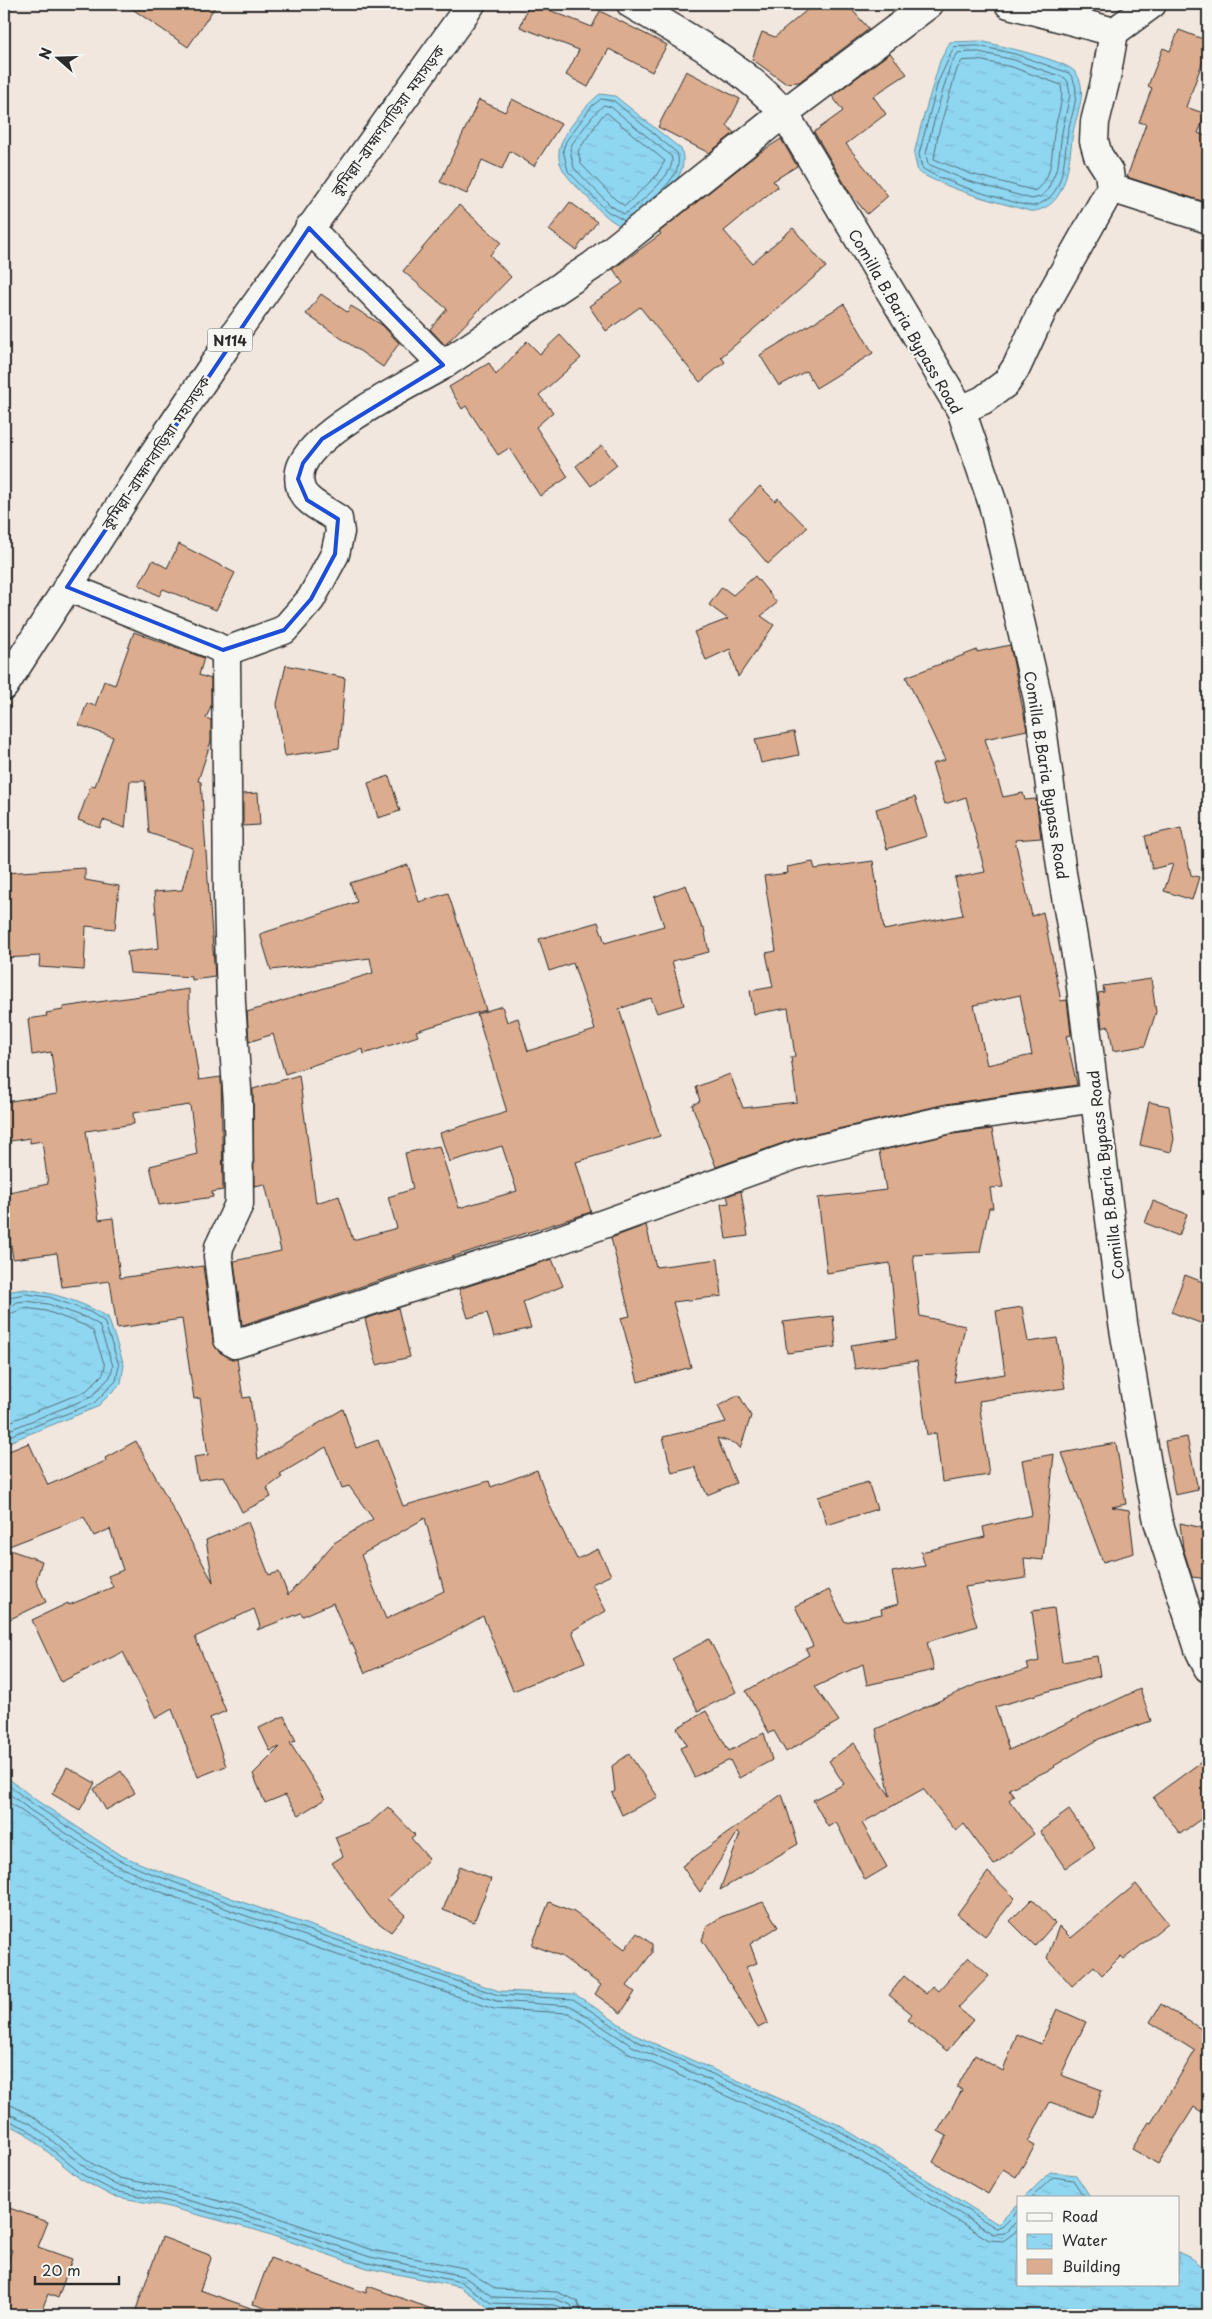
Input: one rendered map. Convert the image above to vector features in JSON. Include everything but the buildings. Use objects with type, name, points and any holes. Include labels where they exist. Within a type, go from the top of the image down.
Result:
[{"type":"main road","name":"কুমিল্লা–ব্রাহ্মণবাড়িয়া মহাসড়ক","points":[[4,686],[152,456],[308,228],[471,4]]},
{"type":"main road","name":"Comilla B.Baria Bypass Road","points":[[631,4],[716,54],[769,96],[784,113],[961,410],[993,504],[1038,699],[1096,1098],[1105,1187],[1123,1323],[1158,1521],[1199,1649],[1208,1668]]},
{"type":"main road","points":[[224,652],[284,630],[311,599],[335,554],[340,532],[338,520],[322,507],[307,500],[298,480],[303,463],[322,439],[354,417],[443,366],[592,266],[784,113],[930,4]]},
{"type":"main road","points":[[1010,4],[1114,32]]},
{"type":"main road","points":[[961,410],[983,400],[1006,382],[1017,366],[1044,307],[1111,188],[1109,172],[1098,155],[1094,141],[1095,122],[1106,78],[1114,32],[1152,4]]},
{"type":"main road","points":[[1111,188],[1208,219]]},
{"type":"main road","points":[[308,228],[443,366]]},
{"type":"main road","points":[[67,587],[211,644],[224,652],[227,667],[228,900],[231,1004],[238,1102],[239,1204],[219,1247],[218,1256],[230,1343],[234,1344],[545,1245],[798,1154],[950,1120],[1096,1098]]},
{"type":"highlighted area","points":[[309,228],[443,365],[322,439],[303,463],[298,479],[307,500],[338,519],[335,554],[311,599],[284,630],[223,650],[67,587]]},
{"type":"water","points":[[980,41],[1030,53],[1057,62],[1074,71],[1079,78],[1082,93],[1073,133],[1069,164],[1059,195],[1044,208],[1030,211],[987,199],[945,185],[918,172],[914,154],[940,61],[950,42]]},
{"type":"water","points":[[600,94],[615,96],[681,149],[683,161],[680,173],[674,184],[654,203],[621,226],[602,212],[570,179],[560,164],[560,146],[564,136],[588,105]]},
{"type":"water","points":[[25,1289],[68,1299],[108,1317],[124,1365],[121,1383],[97,1407],[4,1444],[4,1300],[11,1291]]},
{"type":"water","points":[[4,1775],[36,1800],[120,1855],[242,1902],[499,1991],[575,1994],[637,2036],[837,2124],[998,2224],[1017,2205],[1017,2286],[1180,2286],[1180,2253],[1193,2259],[1208,2271],[1208,2315],[571,2315],[554,2310],[489,2308],[460,2287],[367,2268],[259,2231],[165,2206],[112,2196],[80,2179],[25,2133],[4,2122]]},
{"type":"water","points":[[1050,2172],[1076,2175],[1090,2196],[1026,2196]]}]
